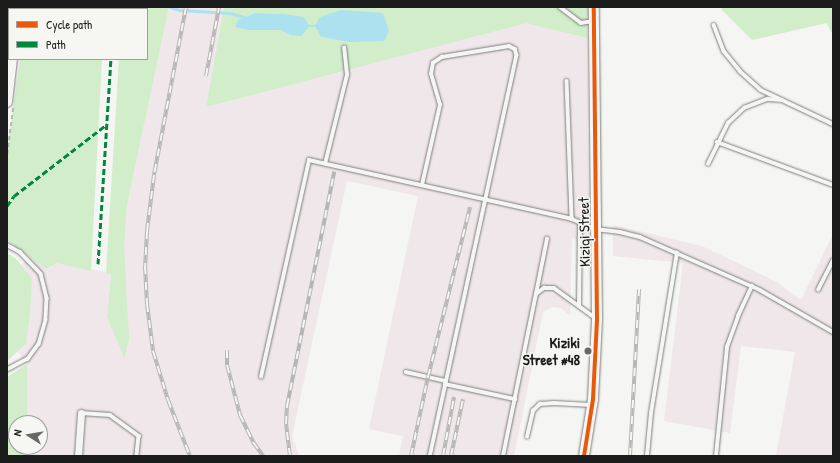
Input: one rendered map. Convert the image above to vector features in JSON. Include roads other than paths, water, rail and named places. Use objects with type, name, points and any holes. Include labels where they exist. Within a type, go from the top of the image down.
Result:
[{"type":"street","name":"Kiziqi Street","points":[[584,456],[592,406],[597,319],[594,7]]},
{"type":"street","points":[[7,102],[12,60]]},
{"type":"street","points":[[78,456],[81,413]]},
{"type":"lane","points":[[560,7],[581,23],[594,21]]},
{"type":"lane","points":[[714,25],[724,50],[740,71],[761,90],[833,124]]},
{"type":"lane","points":[[422,185],[440,105],[431,74],[433,63],[442,57],[509,46],[515,49],[517,56],[430,456]]},
{"type":"lane","points":[[325,164],[347,75],[344,48]]},
{"type":"lane","points":[[567,81],[572,219]]},
{"type":"lane","points":[[708,164],[717,142],[728,122],[744,108],[768,99],[784,101]]},
{"type":"lane","points":[[717,142],[833,185]]},
{"type":"lane","points":[[261,377],[309,160],[572,219],[595,229],[620,232],[640,237],[752,286],[833,332]]},
{"type":"lane","points":[[579,306],[580,223]]},
{"type":"lane","points":[[504,456],[547,239]]},
{"type":"lane","points":[[7,245],[20,252],[41,274],[47,298],[46,320],[39,344],[28,359],[7,370]]},
{"type":"lane","points":[[647,456],[651,413],[677,253]]},
{"type":"lane","points":[[818,290],[833,261]]},
{"type":"lane","points":[[716,456],[727,347],[738,316],[752,286]]},
{"type":"lane","points":[[536,294],[544,288],[554,288],[597,319]]},
{"type":"lane","points":[[406,372],[515,399]]},
{"type":"lane","points":[[527,436],[533,411],[540,404],[554,403],[592,406]]},
{"type":"lane","points":[[81,413],[110,415],[139,436],[138,456]]},
{"type":"water","points":[[341,10],[383,13],[389,31],[384,41],[348,42],[321,37],[315,26],[320,17]]},
{"type":"water","points":[[255,13],[283,14],[304,17],[309,26],[302,36],[290,35],[281,30],[248,30],[235,27],[238,20]]},
{"type":"waterway","points":[[170,7],[180,10],[230,13],[248,18]]},
{"type":"waterway","points":[[307,26],[315,26]]},
{"type":"railway","points":[[186,7],[154,175],[147,231],[145,266],[147,304],[153,351],[168,400],[190,456]]},
{"type":"railway","points":[[206,76],[219,7]]},
{"type":"railway","points":[[290,456],[286,424],[287,406],[334,172]]},
{"type":"railway","points":[[411,456],[428,377],[470,207]]},
{"type":"railway","points":[[630,456],[639,289]]},
{"type":"railway","points":[[227,350],[227,365],[240,415],[253,442],[263,456]]},
{"type":"railway","points":[[443,456],[454,397]]},
{"type":"railway","points":[[451,456],[463,399]]},
{"type":"place","name":"Kiziki Street #48","points":[[588,351]]}]
